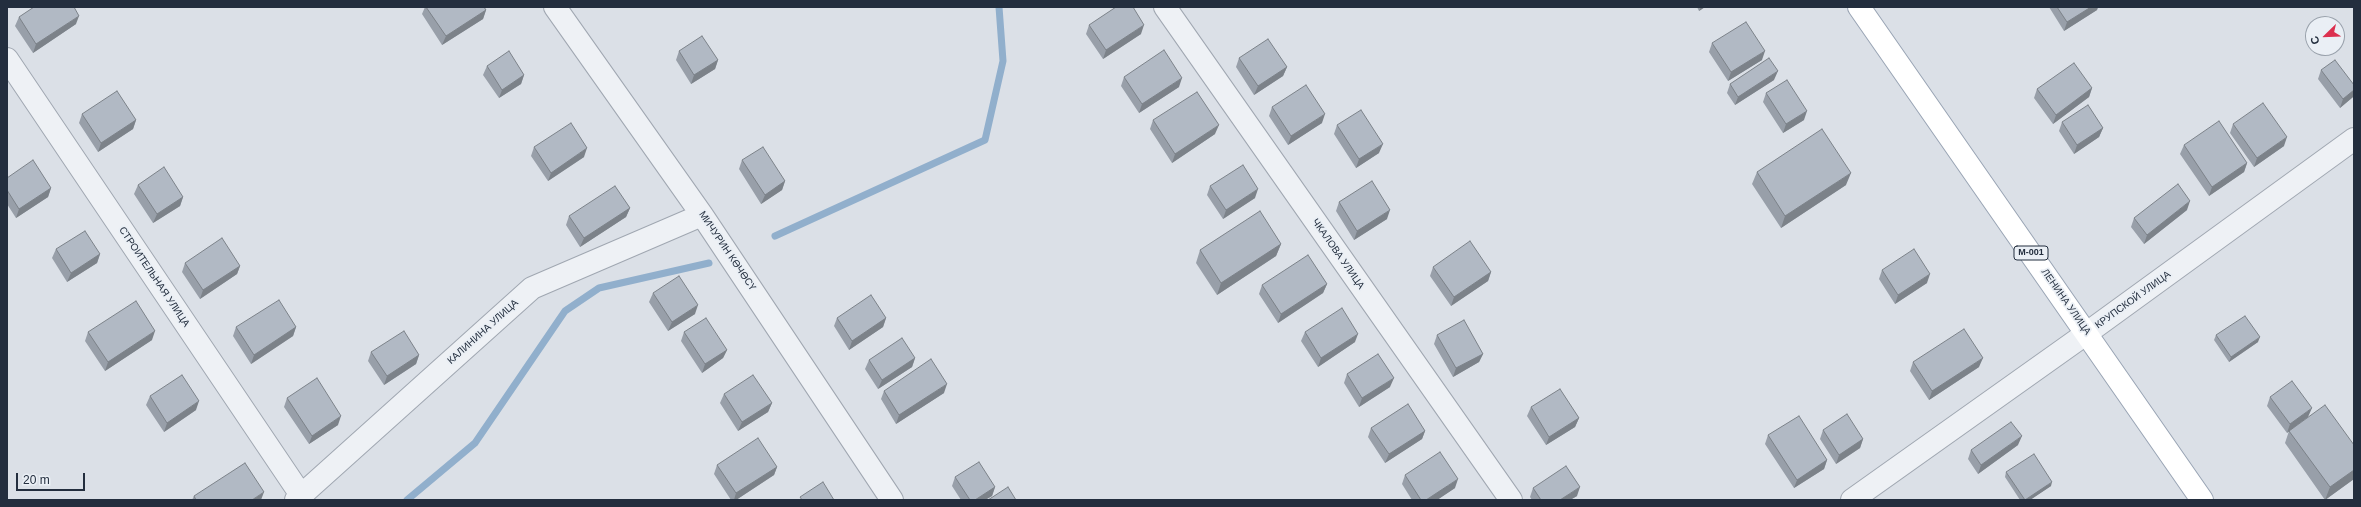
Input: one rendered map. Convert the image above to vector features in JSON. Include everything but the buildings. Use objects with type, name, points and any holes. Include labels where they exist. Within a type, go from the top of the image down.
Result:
[{"type":"main road","name":"ЛЕНИНА УЛИЦА","points":[[1859,7],[2202,500]]},
{"type":"street","name":"МИЧУРИН КӨЧӨСҮ","points":[[555,7],[702,215],[892,500]]},
{"type":"street","name":"ЧКАЛОВА УЛИЦА","points":[[1165,7],[1511,500]]},
{"type":"street","name":"СТРОИТЕЛЬНАЯ УЛИЦА","points":[[7,59],[298,498]]},
{"type":"street","name":"КРУПСКОЙ УЛИЦА","points":[[1852,500],[2087,333],[2354,139]]},
{"type":"street","name":"КАЛИНИНА УЛИЦА","points":[[298,498],[532,288],[702,215]]},
{"type":"waterway","points":[[775,236],[985,140],[1003,61],[999,7]]},
{"type":"waterway","points":[[407,500],[475,443],[565,311],[599,288],[709,263]]}]
